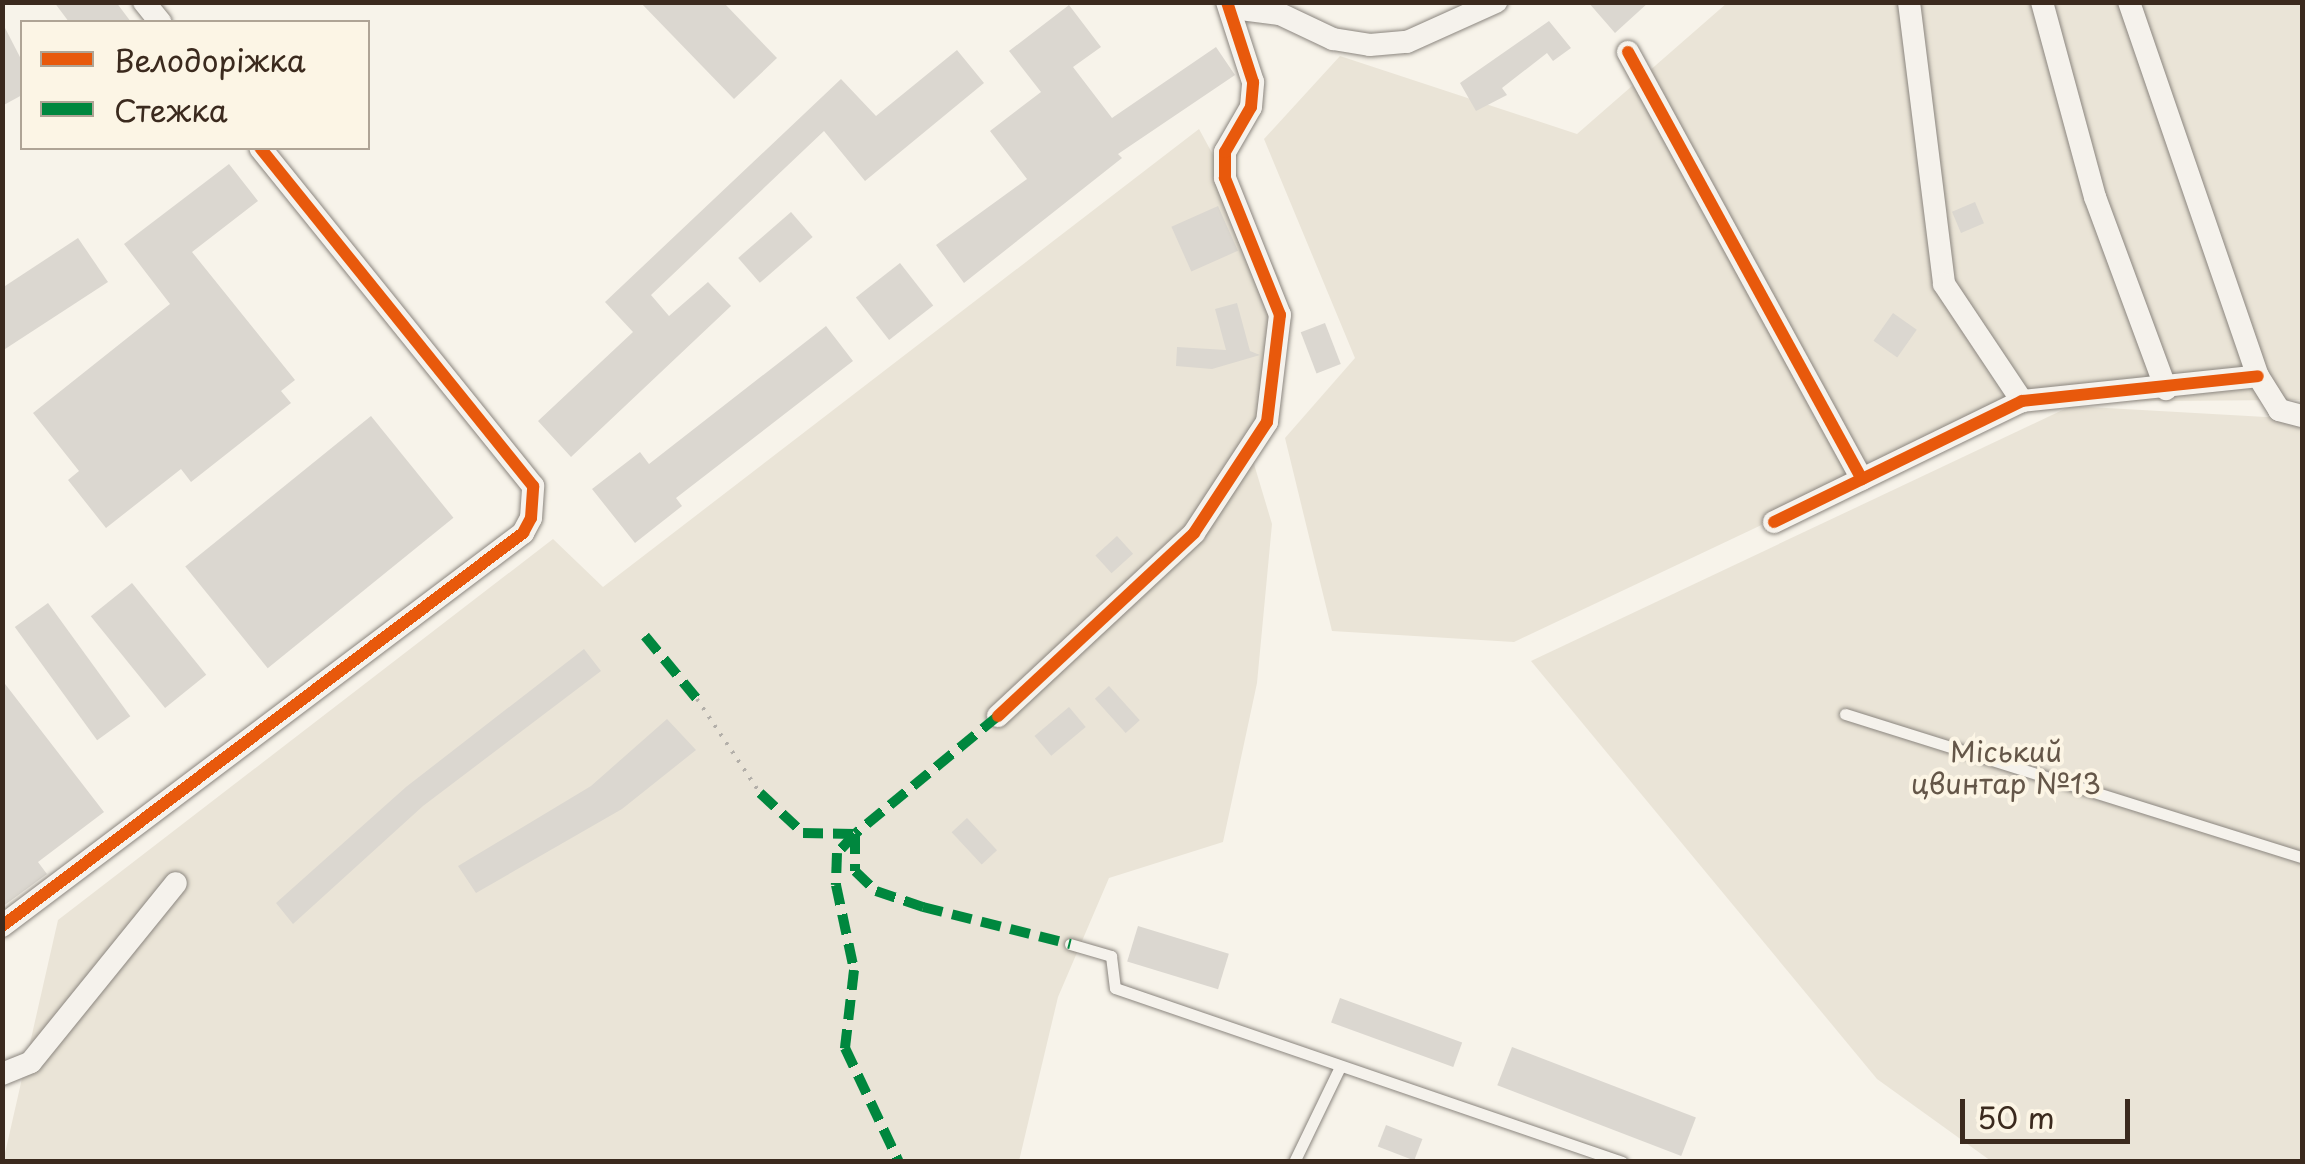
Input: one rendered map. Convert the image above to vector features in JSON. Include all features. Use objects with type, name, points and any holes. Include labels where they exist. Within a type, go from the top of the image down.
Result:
[{"type":"street","points":[[998,716],[1194,533],[1267,422],[1280,315],[1225,178],[1225,152],[1251,108],[1252,82],[1230,5],[1287,8],[1334,39],[1370,45],[1407,42],[1496,2]]},
{"type":"street","points":[[1909,2],[1944,284],[2022,402]]},
{"type":"street","points":[[2042,2],[2095,198],[2166,389]]},
{"type":"street","points":[[2129,2],[2258,376],[2279,410],[2302,416]]},
{"type":"street","points":[[1628,52],[1862,479]]},
{"type":"street","points":[[2,926],[523,532],[532,518],[532,486],[262,150]]},
{"type":"street","points":[[1774,522],[2022,402],[2258,376]]},
{"type":"street","points":[[2,1074],[31,1062],[176,883]]},
{"type":"lane","points":[[1845,714],[2302,857]]},
{"type":"lane","points":[[1070,944],[1110,956],[1114,988],[1339,1070],[1390,1078],[1622,1162]]},
{"type":"lane","points":[[1294,1162],[1339,1070]]},
{"type":"path","points":[[696,699],[760,793]]},
{"type":"green space","points":[[1727,3],[2302,3],[2302,400],[2022,402],[1514,642],[1332,631],[1285,438],[1355,358],[1264,139],[1340,56],[1577,134]]},
{"type":"green space","points":[[1199,129],[1280,278],[1254,464],[1272,524],[1257,683],[1223,842],[1109,878],[1058,997],[1019,1161],[3,1162],[58,920],[553,539],[603,587]]},
{"type":"green space","name":"Міський цвинтар №13","points":[[2071,406],[2302,419],[2302,1161],[1991,1161],[1877,1079],[1531,661]]},
{"type":"building","points":[[54,2],[116,2],[130,20],[68,20]]},
{"type":"building","points":[[640,2],[723,2],[777,58],[734,99]]},
{"type":"building","points":[[1588,2],[1649,2],[1615,33]]},
{"type":"building","points":[[1069,5],[1101,47],[1073,67],[1112,118],[1216,47],[1235,75],[1118,154],[1122,158],[964,283],[936,245],[1027,179],[990,131],[1041,92],[1009,51]]},
{"type":"building","points":[[1549,21],[1571,48],[1553,61],[1547,53],[1502,88],[1507,95],[1476,111],[1460,83]]},
{"type":"building","points":[[2,22],[20,57],[20,96],[2,106]]},
{"type":"building","points":[[957,50],[984,83],[865,181],[824,131],[651,295],[669,316],[708,282],[731,306],[571,457],[538,421],[633,332],[605,302],[841,79],[876,116]]},
{"type":"building","points":[[229,164],[258,201],[192,252],[295,380],[281,391],[291,403],[191,482],[181,469],[106,528],[68,480],[79,471],[33,413],[170,304],[124,244]]},
{"type":"building","points":[[1975,202],[1984,223],[1961,233],[1952,212]]},
{"type":"building","points":[[1218,206],[1238,251],[1191,272],[1171,227]]},
{"type":"building","points":[[791,212],[813,237],[760,283],[738,258]]},
{"type":"building","points":[[78,238],[108,282],[2,351],[2,288]]},
{"type":"building","points":[[900,263],[933,306],[889,340],[856,297]]},
{"type":"building","points":[[1237,303],[1250,351],[1260,355],[1212,369],[1176,366],[1177,347],[1226,350],[1215,309]]},
{"type":"building","points":[[1893,313],[1917,330],[1897,357],[1873,341]]},
{"type":"building","points":[[1325,323],[1341,364],[1316,373],[1301,332]]},
{"type":"building","points":[[826,326],[853,361],[676,498],[682,506],[635,543],[592,489],[640,452],[649,464]]},
{"type":"building","points":[[371,416],[453,518],[268,668],[185,566]]},
{"type":"building","points":[[1117,536],[1133,554],[1112,573],[1095,555]]},
{"type":"building","points":[[132,583],[206,675],[165,708],[91,616]]},
{"type":"building","points":[[48,603],[130,716],[97,740],[15,627]]},
{"type":"building","points":[[584,649],[601,671],[423,806],[293,924],[276,903],[406,787]]},
{"type":"building","points":[[2,680],[104,812],[38,862],[47,874],[2,907]]},
{"type":"building","points":[[1109,686],[1140,720],[1126,733],[1095,699]]},
{"type":"building","points":[[1069,707],[1086,727],[1051,756],[1035,736]]},
{"type":"building","points":[[667,719],[696,750],[622,809],[476,893],[458,866],[591,786]]},
{"type":"building","points":[[967,818],[997,850],[982,865],[952,832]]},
{"type":"building","points":[[1138,926],[1229,954],[1218,989],[1127,961]]},
{"type":"building","points":[[1340,998],[1462,1042],[1453,1067],[1331,1022]]},
{"type":"building","points":[[1512,1047],[1696,1118],[1681,1156],[1497,1085]]},
{"type":"building","points":[[1386,1125],[1422,1139],[1414,1160],[1378,1146]]},
{"type":"marked path","points":[[645,636],[697,699]]},
{"type":"marked path","points":[[998,716],[855,834],[855,871],[876,891],[923,907],[1070,944]]},
{"type":"marked path","points":[[760,793],[803,833],[855,834]]},
{"type":"marked path","points":[[855,834],[837,853],[836,885],[854,970],[845,1048],[899,1162]]},
{"type":"cycle path","points":[[998,716],[1194,533],[1267,422],[1280,315],[1225,178],[1225,152],[1251,107],[1253,82],[1227,2]]},
{"type":"cycle path","points":[[1628,52],[1862,479]]},
{"type":"cycle path","points":[[2,926],[523,533],[531,518],[533,486],[262,150]]},
{"type":"cycle path","points":[[1774,522],[2022,401],[2258,376]]}]
